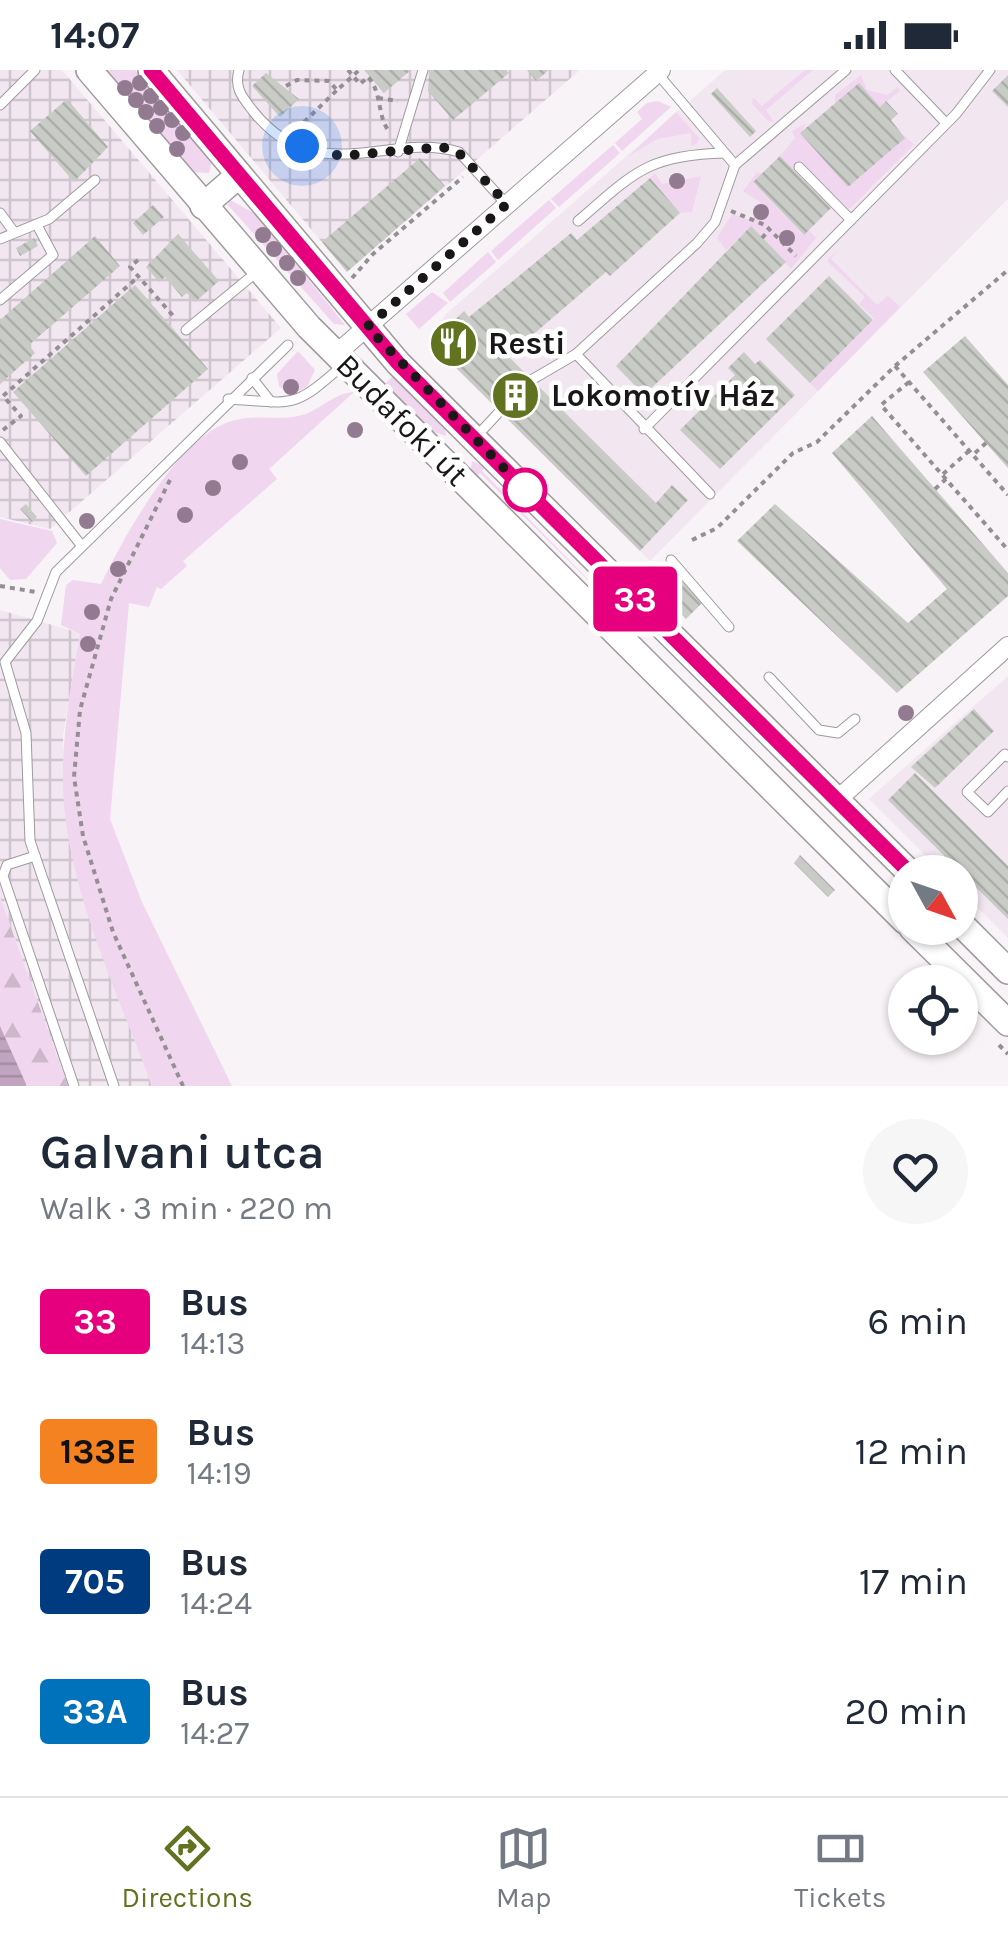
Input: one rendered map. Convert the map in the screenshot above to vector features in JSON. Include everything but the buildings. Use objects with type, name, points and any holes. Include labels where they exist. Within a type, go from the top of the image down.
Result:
[{"type":"main road","name":"Budafoki út","points":[[89,70],[258,271],[340,358],[888,904]]},
{"type":"main road","name":"Budafoki út","points":[[151,70],[367,327],[474,439],[892,855]]},
{"type":"main road","points":[[203,206],[239,175]]},
{"type":"main road","points":[[448,466],[474,439]]},
{"type":"main road","points":[[811,826],[837,800]]},
{"type":"main road","points":[[978,941],[1008,970]]},
{"type":"main road","points":[[929,945],[1008,1024]]},
{"type":"street","points":[[340,358],[367,327],[659,72]]},
{"type":"street","points":[[837,800],[1008,646]]},
{"type":"lane","points":[[0,104],[36,70]]},
{"type":"lane","points":[[238,70],[236,84],[242,97],[262,122],[286,139],[341,156],[442,147],[458,152],[507,204]]},
{"type":"lane","points":[[399,149],[423,70]]},
{"type":"lane","points":[[533,379],[576,354],[697,243],[722,207],[735,165],[846,70]]},
{"type":"lane","points":[[896,70],[946,122]]},
{"type":"lane","points":[[644,429],[946,122],[990,70]]},
{"type":"lane","points":[[659,72],[735,165]]},
{"type":"lane","points":[[578,221],[653,162],[682,154],[724,153]]},
{"type":"lane","points":[[799,167],[851,220]]},
{"type":"lane","points":[[0,239],[37,226],[96,180]]},
{"type":"lane","points":[[0,213],[14,232]]},
{"type":"lane","points":[[0,300],[54,255],[37,226]]},
{"type":"lane","points":[[186,330],[258,271]]},
{"type":"lane","points":[[114,1086],[30,841],[26,733],[5,662],[38,620],[56,572],[228,399],[288,345]]},
{"type":"lane","points":[[576,354],[710,494]]},
{"type":"lane","points":[[228,399],[271,402],[306,398],[340,358]]},
{"type":"lane","points":[[252,378],[271,402]]},
{"type":"lane","points":[[474,439],[500,411]]},
{"type":"lane","points":[[0,442],[81,544]]},
{"type":"lane","points":[[671,560],[729,628]]},
{"type":"lane","points":[[769,678],[819,730],[838,733],[855,719]]},
{"type":"lane","points":[[1008,757],[1005,754],[967,792],[988,812],[1008,792]]},
{"type":"lane","points":[[35,856],[7,865],[2,876],[74,1086]]},
{"type":"path","points":[[348,70],[360,84],[368,77],[378,98],[382,120],[399,149]]},
{"type":"path","points":[[286,139],[360,70]]},
{"type":"path","points":[[286,86],[297,80],[328,81],[337,90]]},
{"type":"path","points":[[378,98],[412,106]]},
{"type":"path","points":[[352,278],[373,254],[474,168]]},
{"type":"path","points":[[722,207],[770,230],[805,266]]},
{"type":"path","points":[[762,238],[770,230]]},
{"type":"path","points":[[138,260],[130,267],[186,330]]},
{"type":"path","points":[[692,540],[718,528],[794,453],[817,442],[896,366],[1008,270]]},
{"type":"path","points":[[0,432],[21,416],[3,396],[138,277]]},
{"type":"path","points":[[896,366],[1008,494]]},
{"type":"path","points":[[909,382],[882,405],[1008,550]]},
{"type":"path","points":[[935,489],[986,443]]},
{"type":"path","points":[[171,455],[175,466],[168,489],[116,585],[92,657],[74,741],[74,778],[84,836],[113,932],[183,1086]]},
{"type":"path","points":[[0,586],[46,593]]},
{"type":"shaded area","points":[[0,70],[62,70],[281,328],[50,529],[0,517]]},
{"type":"shaded area","points":[[177,70],[580,70],[347,272]]},
{"type":"shaded area","points":[[725,70],[1008,70],[1008,199],[650,561],[431,343],[446,328],[442,321],[446,314]]},
{"type":"shaded area","points":[[0,610],[80,633],[63,736],[66,824],[85,900],[152,1086],[68,1086],[0,897]]},
{"type":"shaded area","points":[[1008,676],[1008,938],[978,908],[978,855],[925,855],[869,799]]},
{"type":"shaded area","points":[[0,1026],[26,1084],[26,1086],[0,1086]]},
{"type":"green space","points":[[104,70],[135,70],[212,161],[209,173],[192,172]]},
{"type":"green space","points":[[805,70],[813,70],[766,110],[774,122],[768,121],[752,104],[753,97],[762,106]]},
{"type":"green space","points":[[861,75],[867,90],[887,95],[898,87],[900,91],[880,107],[835,103],[835,95]]},
{"type":"green space","points":[[658,101],[671,107],[622,151],[615,143],[642,119],[637,112],[647,103]]},
{"type":"green space","points":[[676,112],[699,138],[697,144],[691,146],[691,133],[657,139],[629,156]]},
{"type":"green space","points":[[806,123],[801,133],[848,187],[903,135],[914,144],[851,208],[845,209],[803,164],[795,171],[779,157],[795,138],[792,131]]},
{"type":"green space","points":[[613,145],[620,153],[559,207],[551,199]]},
{"type":"green space","points":[[757,172],[762,174],[753,183],[803,235],[809,230],[816,238],[791,269],[751,227],[726,250],[717,238],[732,214],[751,221],[760,202],[743,191]]},
{"type":"green space","points":[[655,173],[662,184],[701,176],[692,212],[680,213],[650,178]]},
{"type":"green space","points":[[230,200],[256,214],[345,325],[334,324],[228,205]]},
{"type":"green space","points":[[549,200],[556,208],[498,260],[491,251]]},
{"type":"green space","points":[[839,248],[831,259],[877,305],[888,296],[900,307],[818,391],[810,383],[875,319],[859,304],[865,297],[827,261]]},
{"type":"green space","points":[[488,252],[496,262],[450,302],[443,293]]},
{"type":"green space","points":[[432,292],[448,303],[419,329],[406,314]]},
{"type":"green space","points":[[298,351],[315,370],[307,387],[290,395],[279,386],[277,374]]},
{"type":"green space","points":[[394,375],[445,427],[446,436],[429,430],[385,384]]},
{"type":"green space","points":[[354,392],[269,469],[277,479],[183,561],[187,566],[161,589],[157,587],[149,607],[129,603],[110,819],[142,902],[232,1086],[152,1086],[91,924],[66,824],[64,752],[80,634],[61,625],[66,585],[73,580],[101,584],[154,492],[190,448],[210,432],[238,419],[306,414],[338,396]]},
{"type":"green space","points":[[472,461],[485,467],[482,471],[619,611],[480,473],[476,477],[471,471]]},
{"type":"green space","points":[[0,519],[52,531],[57,543],[26,579],[10,580],[0,568]]},
{"type":"green space","points":[[0,897],[68,1086],[26,1086],[0,1026]]},
{"type":"bus line","name":"33","points":[[151,70],[398,363],[892,855]]},
{"type":"place","name":"Resti","points":[[453,343]]},
{"type":"place","name":"Lokomotív Ház","points":[[516,395]]},
{"type":"route","points":[[302,146],[341,156],[442,147],[458,152],[507,204],[367,327],[529,494],[525,490]]}]
